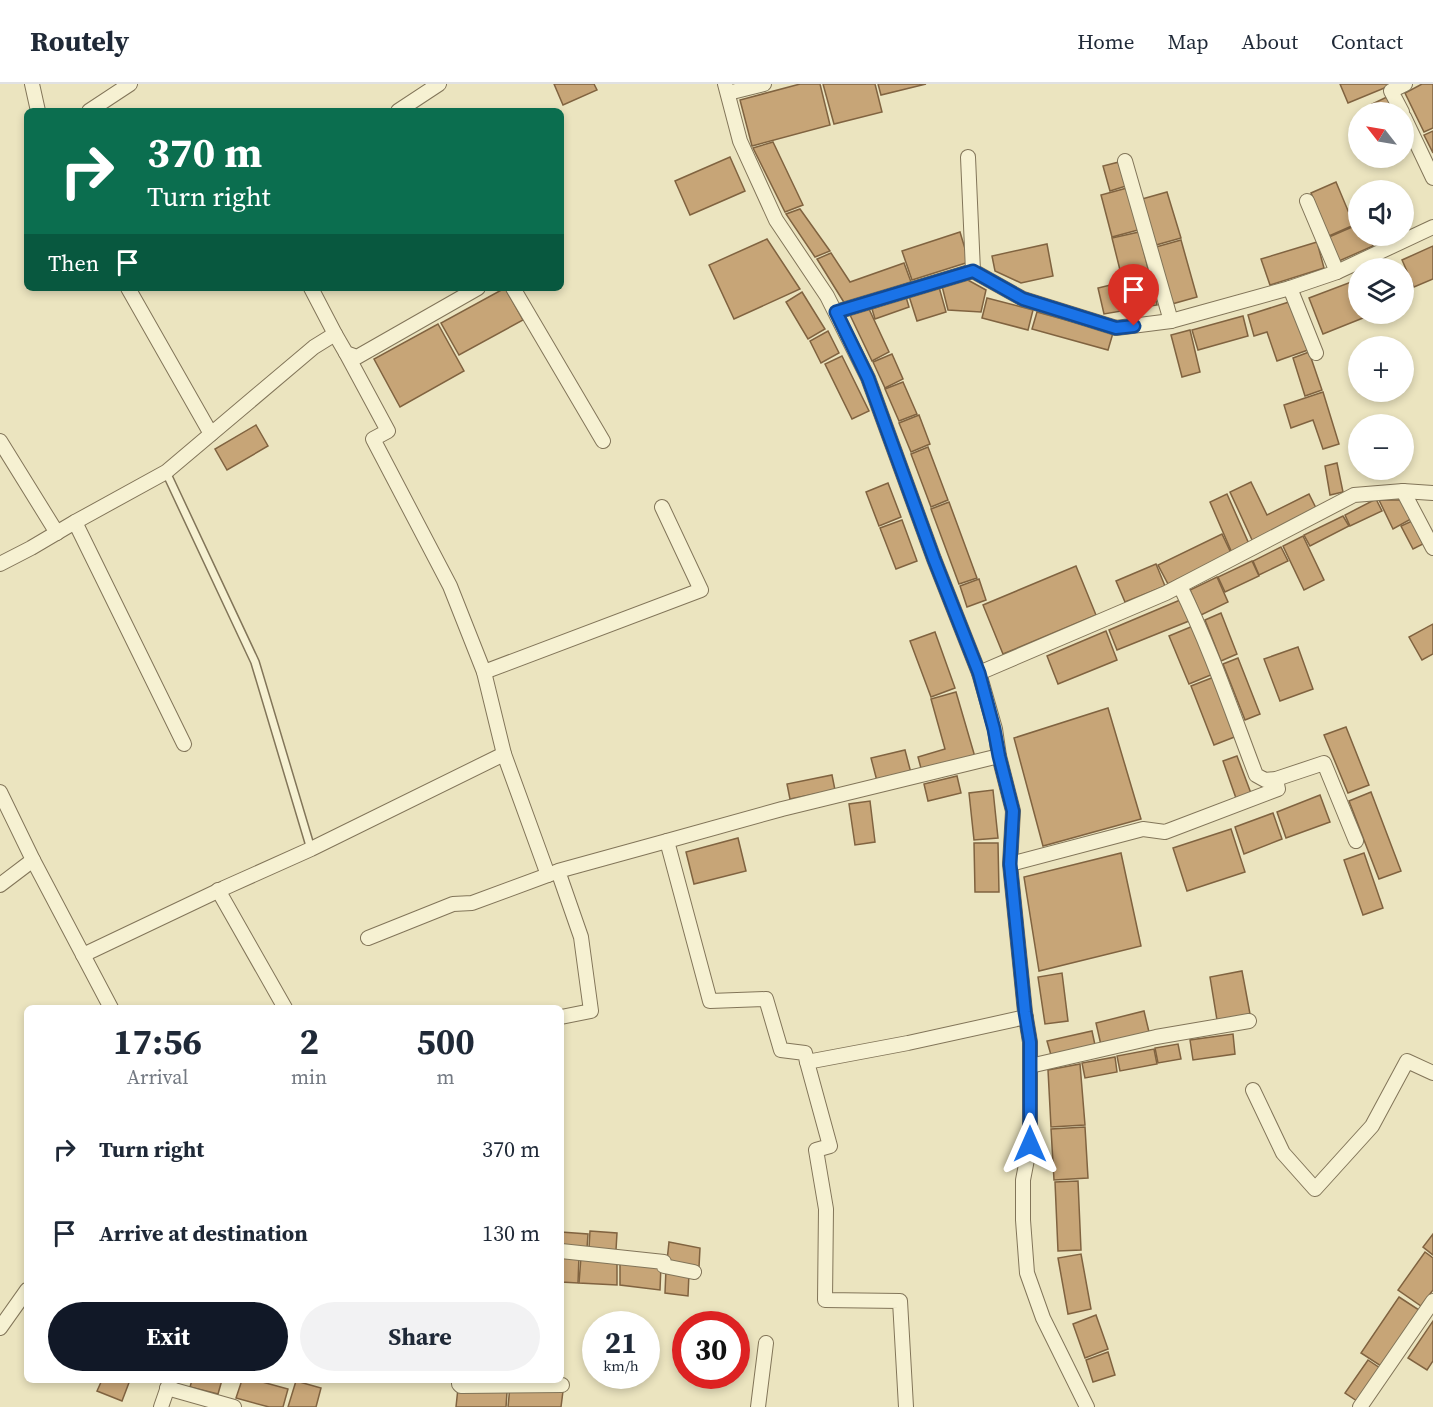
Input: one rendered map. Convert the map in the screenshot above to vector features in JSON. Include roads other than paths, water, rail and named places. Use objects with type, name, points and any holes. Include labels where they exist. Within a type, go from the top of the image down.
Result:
[{"type":"street","points":[[32,84],[37,108]]},
{"type":"street","points":[[94,108],[130,84]]},
{"type":"street","points":[[403,108],[439,84]]},
{"type":"street","points":[[764,84],[727,89],[740,141],[776,220],[827,296],[868,378],[934,559],[979,673],[994,729],[1013,811],[1010,864],[1030,1042],[1030,1144],[1023,1180],[1027,1274],[1043,1317],[1087,1407]]},
{"type":"street","points":[[1397,102],[1391,91],[1405,84]]},
{"type":"street","points":[[1414,138],[1433,178]]},
{"type":"street","points":[[968,157],[973,271]]},
{"type":"street","points":[[1125,161],[1171,321]]},
{"type":"street","points":[[1307,201],[1337,272]]},
{"type":"street","points":[[836,312],[973,271],[1023,299],[1116,328],[1171,321],[1290,288],[1337,272],[1433,227]]},
{"type":"street","points":[[1290,288],[1316,353]]},
{"type":"street","points":[[130,291],[211,434]]},
{"type":"street","points":[[312,291],[388,431],[373,439],[450,586],[484,672],[504,754],[581,937],[591,1011],[564,1016]]},
{"type":"street","points":[[346,354],[357,357],[473,291]]},
{"type":"street","points":[[515,291],[603,441]]},
{"type":"street","points":[[0,564],[166,472],[314,347],[334,334]]},
{"type":"street","points":[[0,441],[57,533]]},
{"type":"street","points":[[979,673],[1180,586],[1354,495],[1403,491],[1433,493]]},
{"type":"street","points":[[1403,491],[1433,548]]},
{"type":"street","points":[[484,672],[701,590],[662,507]]},
{"type":"street","points":[[75,522],[184,744]]},
{"type":"street","points":[[1180,586],[1217,671],[1256,775],[1265,780],[1276,779],[1324,763],[1356,841]]},
{"type":"street","points":[[83,955],[218,890],[311,849],[504,754]]},
{"type":"street","points":[[368,938],[453,904],[472,903],[553,873],[782,809],[999,756]]},
{"type":"street","points":[[1010,864],[1143,829],[1165,832],[1278,789],[1276,779]]},
{"type":"street","points":[[0,792],[109,1005]]},
{"type":"street","points":[[667,841],[710,1001],[766,999],[781,1050],[805,1053],[830,1146],[816,1150],[826,1209],[825,1300],[900,1301],[906,1407]]},
{"type":"street","points":[[0,885],[33,860]]},
{"type":"street","points":[[218,890],[283,1005]]},
{"type":"street","points":[[807,1062],[1026,1017]]},
{"type":"street","points":[[1030,1066],[1156,1037],[1249,1021]]},
{"type":"street","points":[[1253,1090],[1283,1153],[1315,1189],[1372,1126],[1407,1062],[1433,1072]]},
{"type":"street","points":[[564,1251],[664,1262],[664,1266],[694,1272]]},
{"type":"street","points":[[0,1328],[24,1294]]},
{"type":"street","points":[[1360,1407],[1433,1301]]},
{"type":"street","points":[[758,1407],[766,1343]]},
{"type":"street","points":[[459,1383],[461,1386],[562,1385]]},
{"type":"street","points":[[161,1407],[169,1384],[234,1407]]},
{"type":"lane","points":[[166,472],[255,662],[311,849]]}]
